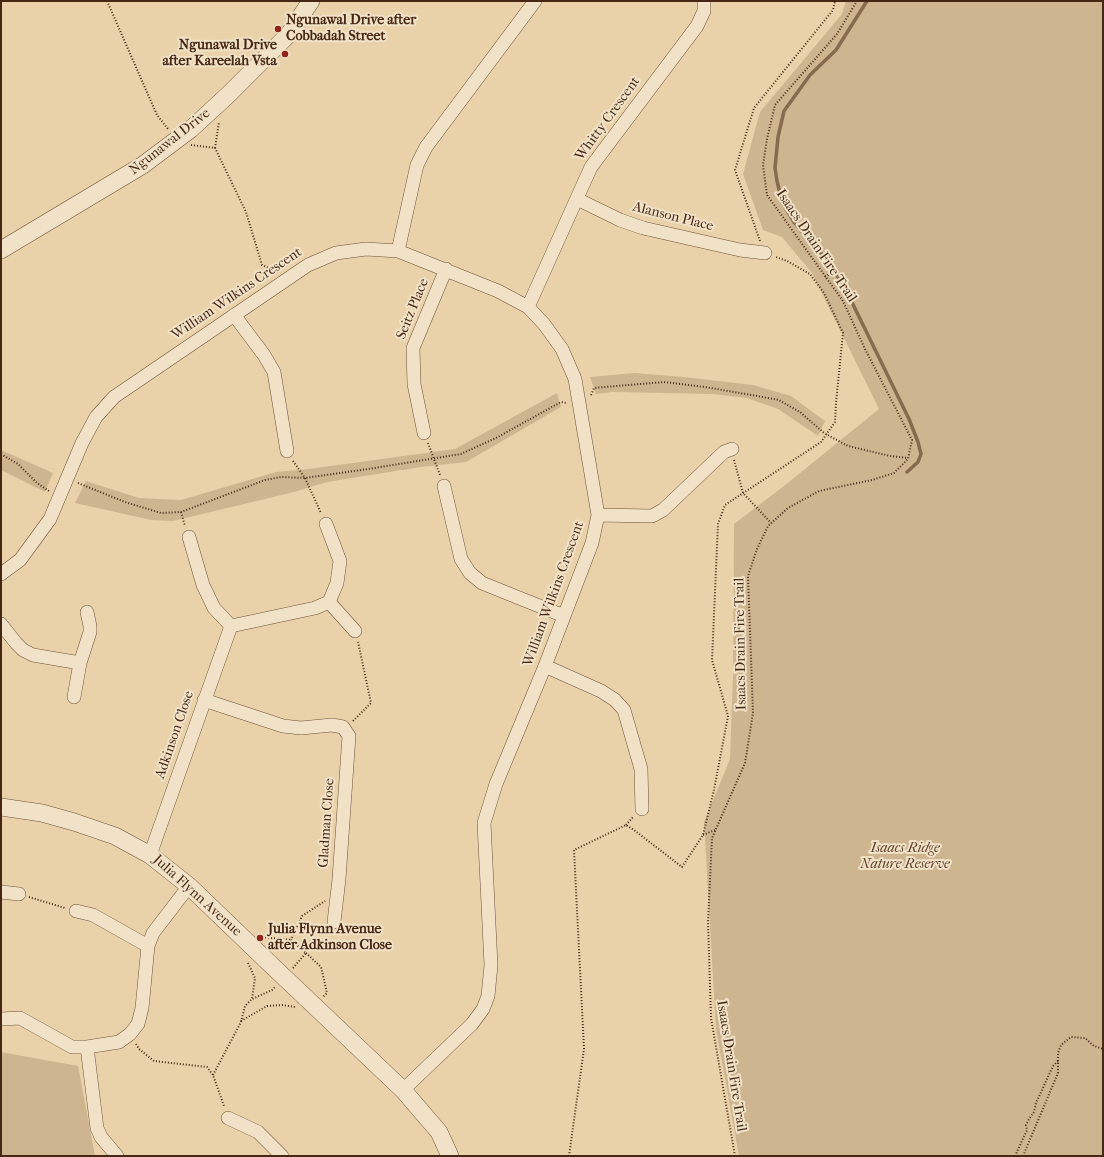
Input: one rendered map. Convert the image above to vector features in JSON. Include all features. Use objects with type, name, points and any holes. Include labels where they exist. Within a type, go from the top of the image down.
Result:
[{"type":"street","name":"Ngunawal Drive","points":[[1,250],[143,165],[191,129],[229,94],[289,34],[311,1]]},
{"type":"street","points":[[398,251],[417,165],[426,147],[535,1]]},
{"type":"street","name":"Whitty Crescent","points":[[528,307],[591,167],[697,26],[704,11],[704,1]]},
{"type":"street","name":"Alanson Place","points":[[577,199],[620,220],[643,228],[740,250],[765,253]]},
{"type":"street","name":"William Wilkins Crescent","points":[[1,574],[20,560],[50,519],[65,488],[82,443],[96,417],[114,397],[308,265],[336,253],[366,249],[398,251],[498,291],[528,307],[544,324],[562,348],[575,379],[598,515],[592,543],[545,666],[496,784],[484,823],[491,965],[488,996],[483,1009],[472,1024],[403,1090]]},
{"type":"street","name":"Seitz Place","points":[[424,433],[414,384],[413,348],[446,269]]},
{"type":"street","points":[[234,315],[264,354],[274,372],[287,451]]},
{"type":"street","points":[[598,515],[652,516],[663,510],[724,452],[732,449]]},
{"type":"street","points":[[444,486],[461,559],[470,573],[482,583],[564,616]]},
{"type":"street","points":[[189,537],[206,591],[214,608],[231,626],[315,608],[329,602],[337,583],[340,561],[326,524]]},
{"type":"street","points":[[329,602],[355,631]]},
{"type":"street","points":[[74,697],[80,663],[90,632],[87,612]]},
{"type":"street","points":[[1,624],[23,650],[33,654],[80,663]]},
{"type":"street","name":"Adkinson Close","points":[[150,854],[231,626]]},
{"type":"street","points":[[545,666],[601,691],[615,700],[624,710],[641,770],[642,809]]},
{"type":"street","points":[[204,700],[283,726],[301,728],[348,724]]},
{"type":"street","name":"Gladman Close","points":[[334,922],[339,879],[349,736],[348,724]]},
{"type":"street","name":"Julia Flynn Avenue","points":[[1,807],[42,814],[74,822],[115,836],[150,854],[189,886],[403,1090],[439,1132],[450,1156]]},
{"type":"street","points":[[1,1019],[20,1018],[72,1046],[88,1047],[119,1042],[130,1034],[138,1024],[142,1008],[148,946],[153,933],[189,886]]},
{"type":"street","points":[[1,892],[18,894]]},
{"type":"street","points":[[76,911],[93,915],[148,946]]},
{"type":"street","points":[[88,1047],[97,1128],[101,1137],[117,1156]]},
{"type":"street","points":[[228,1118],[258,1132],[282,1156]]},
{"type":"path","points":[[569,1156],[584,1049],[574,850],[626,825],[682,867],[703,835],[714,790],[728,716],[712,660],[718,524],[725,505],[821,442],[835,422],[843,333],[824,293],[810,274],[787,261],[765,253],[735,170],[754,108],[833,10],[835,1]]},
{"type":"path","name":"Isaacs Drain Fire Trail","points":[[735,1156],[711,1018],[708,922],[712,838],[745,763],[753,713],[748,576],[757,549],[768,526],[788,508],[819,491],[872,480],[894,472],[908,458],[912,440],[865,349],[843,301],[767,195],[763,165],[775,105],[837,34],[857,1]]},
{"type":"path","points":[[215,148],[220,119]]},
{"type":"path","points":[[825,277],[838,269]]},
{"type":"path","points":[[1,454],[18,464],[37,483],[125,502],[161,513],[181,512],[265,480],[281,477],[304,478],[461,454],[496,438],[561,402],[572,404],[579,401],[588,401],[594,388],[664,382],[705,387],[779,400],[800,412],[827,434],[848,446],[890,456],[908,458]]},
{"type":"path","points":[[424,433],[444,486]]},
{"type":"path","points":[[732,449],[742,493],[771,523]]},
{"type":"path","points":[[287,451],[304,478],[326,524]]},
{"type":"path","points":[[181,512],[189,537]]},
{"type":"path","points":[[348,724],[372,703],[355,631]]},
{"type":"path","points":[[703,835],[716,829]]},
{"type":"path","points":[[18,894],[76,911]]},
{"type":"path","points":[[241,1022],[267,1006]]},
{"type":"path","points":[[130,1034],[139,1049],[154,1061],[207,1067],[213,1075],[228,1118]]},
{"type":"path","points":[[1023,1156],[1058,1073],[1058,1053],[1061,1045],[1071,1037],[1085,1038],[1094,1046],[1103,1049]]},
{"type":"path","points":[[1015,1156],[1027,1130],[1026,1125],[1028,1119],[1034,1112],[1036,1103],[1053,1066],[1058,1062]]},
{"type":"green space","name":"Isaacs Ridge Nature Reserve","points":[[846,1],[1103,1],[1103,1156],[739,1156],[716,1029],[704,822],[730,759],[733,675],[734,524],[784,486],[879,409],[812,273],[782,237],[763,230],[743,174],[760,112],[842,14]]},
{"type":"green space","points":[[635,373],[753,385],[791,396],[825,421],[818,436],[778,409],[747,398],[712,394],[613,392],[596,394],[590,377]]},
{"type":"green space","points":[[557,393],[561,407],[466,462],[421,467],[327,482],[294,492],[173,521],[151,520],[75,503],[86,481],[139,498],[181,500],[276,472],[309,469],[455,449]]},
{"type":"green space","points":[[1,450],[53,473],[45,492],[1,470]]},
{"type":"green space","points":[[1,1052],[78,1066],[95,1156],[1,1156]]},
{"type":"waterway","points":[[867,1],[836,50],[810,75],[784,111],[778,137],[775,168],[782,202],[794,222],[829,263],[844,286],[909,419],[921,454],[918,462],[907,472]]},
{"type":"place","name":"Ngunawal Drive after Cobbadah Street","points":[[278,29]]},
{"type":"place","name":"Ngunawal Drive after Kareelah Vsta","points":[[285,54]]},
{"type":"place","name":"Julia Flynn Avenue after Adkinson Close","points":[[260,938]]}]
